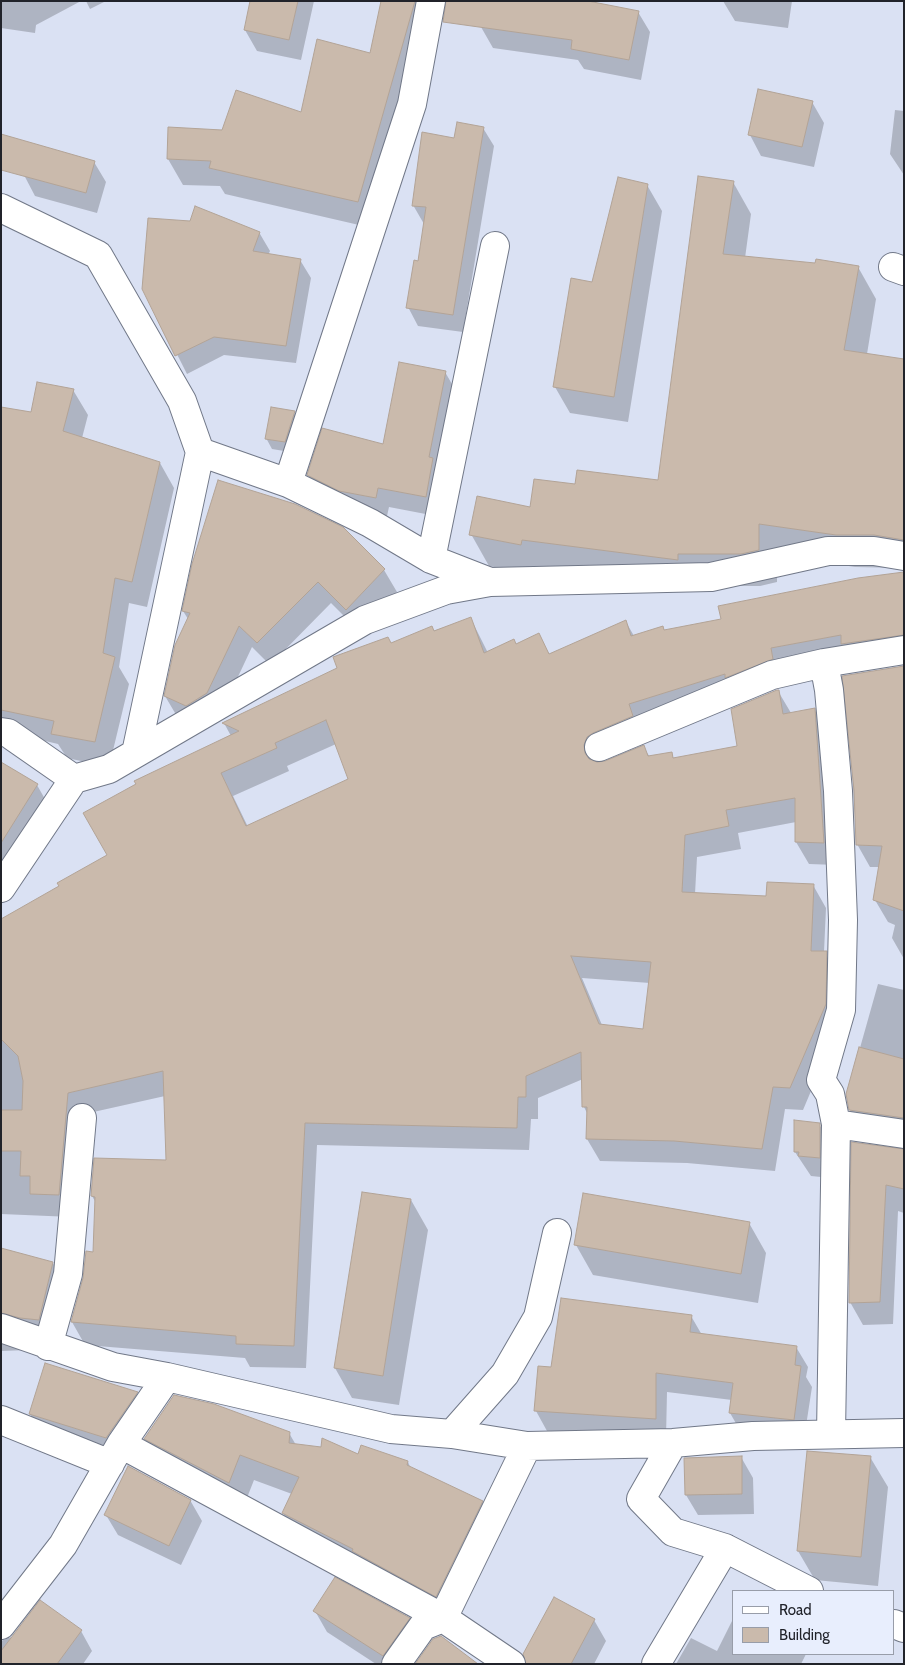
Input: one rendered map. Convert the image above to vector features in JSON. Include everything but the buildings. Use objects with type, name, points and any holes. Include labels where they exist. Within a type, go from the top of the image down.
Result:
[{"type":"street","points":[[288,483],[412,104],[431,1]]},
{"type":"street","points":[[1,208],[98,255],[182,401],[200,452],[136,753]]},
{"type":"street","points":[[431,559],[495,246]]},
{"type":"street","points":[[200,452],[288,483],[370,523],[431,559],[490,582]]},
{"type":"street","points":[[1,888],[74,779],[109,769],[365,620],[446,590],[490,582],[711,577],[828,551],[874,551],[904,556]]},
{"type":"street","points":[[599,747],[772,675],[824,662],[904,650]]},
{"type":"street","points":[[824,662],[829,690],[838,791],[844,920],[841,1010],[821,1080],[830,1094],[836,1124],[831,1434]]},
{"type":"street","points":[[1,732],[8,733],[74,779]]},
{"type":"street","points":[[48,1346],[68,1274],[82,1118]]},
{"type":"street","points":[[836,1124],[904,1134]]},
{"type":"street","points":[[452,1434],[505,1374],[538,1317],[557,1233]]},
{"type":"street","points":[[1,1328],[113,1368],[167,1377],[391,1429],[452,1434],[527,1446],[673,1443],[752,1436],[904,1433]]},
{"type":"street","points":[[1,1625],[63,1545],[115,1454],[167,1377]]},
{"type":"street","points":[[1,1420],[115,1454],[443,1618],[510,1664]]},
{"type":"street","points":[[673,1443],[641,1499],[673,1532],[725,1548],[807,1590]]},
{"type":"street","points":[[396,1664],[423,1626],[443,1618],[527,1446]]},
{"type":"street","points":[[656,1664],[725,1548]]}]
